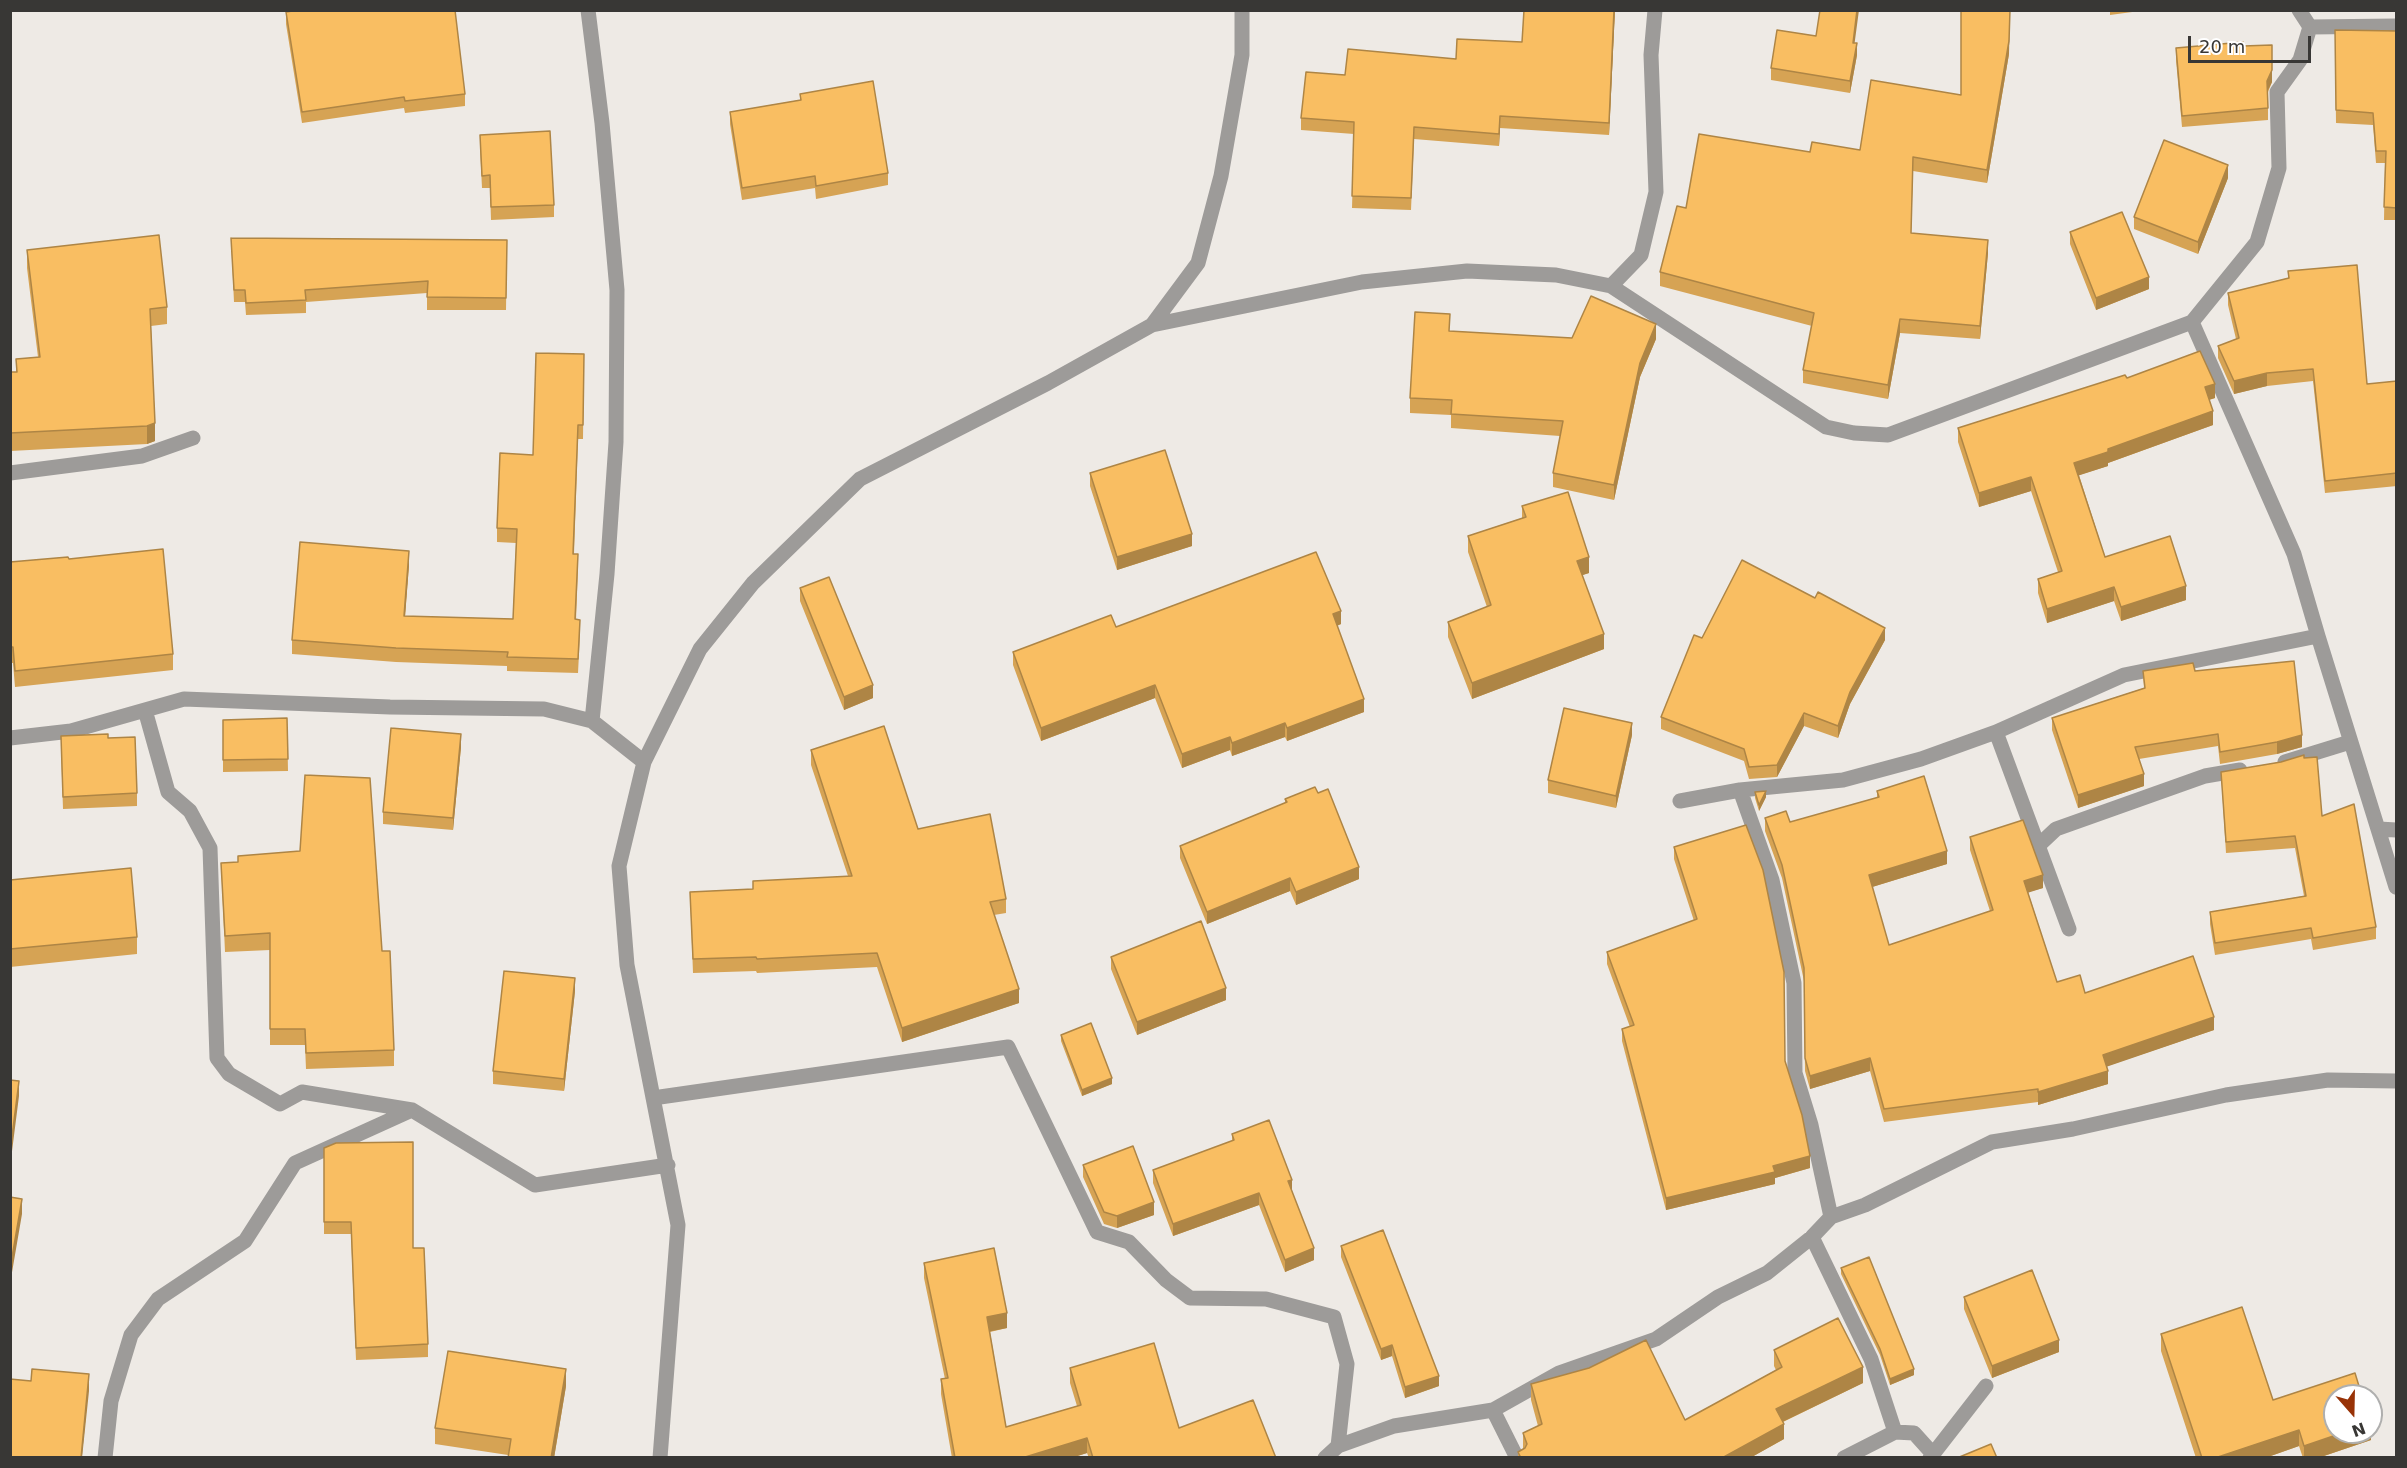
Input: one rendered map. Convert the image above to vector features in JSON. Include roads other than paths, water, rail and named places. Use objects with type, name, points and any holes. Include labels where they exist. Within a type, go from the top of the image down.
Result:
[{"type":"street","points":[[588,10],[602,123],[617,290],[616,442],[607,574],[592,721]]},
{"type":"street","points":[[1152,325],[1198,263],[1221,176],[1242,55],[1242,10]]},
{"type":"street","points":[[1611,286],[1641,255],[1656,192],[1651,55],[1655,10]]},
{"type":"street","points":[[660,1458],[678,1225],[668,1164],[627,964],[619,866],[644,762],[700,650],[753,583],[860,479],[1048,383],[1152,325],[1362,282],[1467,271],[1556,275],[1611,286],[1826,427],[1854,433],[1888,435],[2193,322],[2257,242],[2279,168],[2277,92],[2300,60],[2310,27],[2299,10]]},
{"type":"street","points":[[2310,27],[2391,26],[2393,10]]},
{"type":"street","points":[[2193,322],[2295,554],[2350,742],[2397,886]]},
{"type":"street","points":[[10,473],[142,456],[194,438]]},
{"type":"street","points":[[1680,801],[1740,790],[1843,780],[1921,759],[1996,732],[2124,675],[2318,636]]},
{"type":"street","points":[[10,738],[71,731],[184,699],[390,707],[544,709],[592,721],[644,762]]},
{"type":"street","points":[[145,710],[168,792],[190,811],[210,848],[217,1058],[229,1074],[280,1104],[302,1092],[412,1110],[535,1185],[668,1164]]},
{"type":"street","points":[[1996,732],[2069,929]]},
{"type":"street","points":[[2039,845],[2056,829],[2205,776],[2264,767],[2350,742]]},
{"type":"street","points":[[1740,790],[1772,880],[1794,983],[1795,1073],[1811,1125],[1831,1217]]},
{"type":"street","points":[[2379,829],[2397,830]]},
{"type":"street","points":[[653,1098],[1008,1047],[1097,1232],[1129,1242],[1166,1281],[1190,1298],[1266,1299],[1334,1317],[1347,1364],[1338,1446]]},
{"type":"street","points":[[1325,1458],[1338,1446],[1394,1426],[1493,1410],[1559,1373],[1656,1339],[1718,1297],[1767,1273],[1812,1237],[1831,1217],[1875,1200],[1992,1142],[2073,1129],[2226,1095],[2328,1080],[2397,1081]]},
{"type":"street","points":[[105,1458],[111,1401],[131,1335],[159,1299],[245,1241],[295,1163],[412,1110]]},
{"type":"street","points":[[1812,1237],[1871,1359],[1895,1432]]},
{"type":"street","points":[[1844,1458],[1895,1432],[1914,1432],[1931,1455],[1986,1386]]},
{"type":"street","points":[[1493,1410],[1517,1458]]}]
